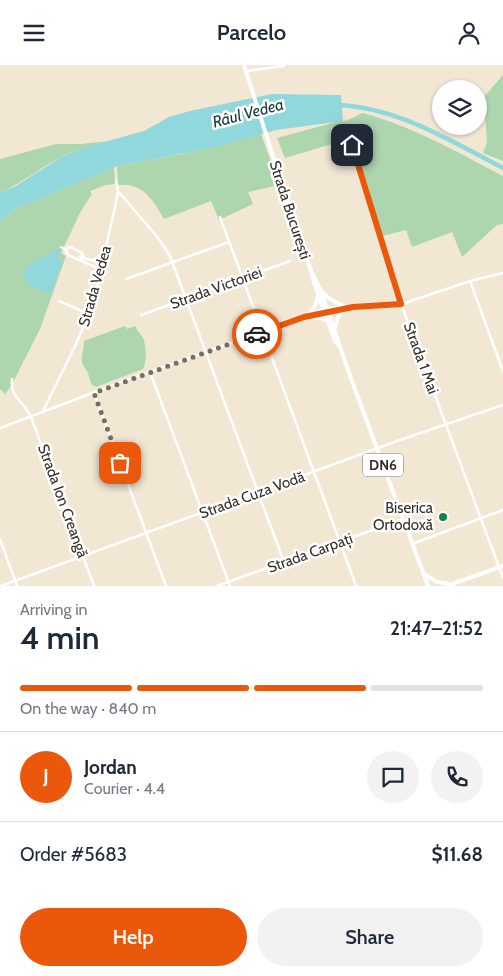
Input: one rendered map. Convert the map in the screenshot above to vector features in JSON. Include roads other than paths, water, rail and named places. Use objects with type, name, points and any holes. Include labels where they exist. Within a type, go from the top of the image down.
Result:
[{"type":"main road","name":"DN6","points":[[244,65],[246,71]]},
{"type":"main road","name":"Strada București","points":[[246,71],[314,283],[335,330],[426,584]]},
{"type":"main road","points":[[328,321],[307,316],[315,306],[319,292],[344,308],[336,320],[335,330]]},
{"type":"main road","name":"Strada București","points":[[326,310],[335,341],[340,348]]},
{"type":"main road","points":[[424,574],[437,582],[450,585],[501,567]]},
{"type":"street","points":[[246,71],[284,66]]},
{"type":"street","name":"Strada 1 Mai","points":[[349,135],[401,304],[501,567],[503,578]]},
{"type":"street","name":"Strada Vedea","points":[[42,413],[89,314],[111,229],[118,191],[116,180]]},
{"type":"street","points":[[118,191],[159,239],[172,262],[284,562]]},
{"type":"street","points":[[220,217],[356,586]]},
{"type":"street","points":[[126,279],[229,242]]},
{"type":"street","points":[[62,247],[68,255],[102,262]]},
{"type":"street","points":[[65,249],[71,247],[82,253],[82,258],[100,269]]},
{"type":"street","name":"Strada Victoriei","points":[[141,315],[290,261]]},
{"type":"street","points":[[0,428],[150,372],[326,310],[401,304],[470,281],[503,273]]},
{"type":"street","points":[[470,281],[503,371]]},
{"type":"street","points":[[59,301],[89,314]]},
{"type":"street","points":[[150,372],[230,586]]},
{"type":"street","name":"Strada Ion Creangă","points":[[12,379],[11,386],[13,392],[31,417],[94,586]]},
{"type":"street","points":[[94,393],[166,586]]},
{"type":"street","points":[[45,404],[50,410]]},
{"type":"street","name":"Strada Cuza Vodă","points":[[2,586],[503,405]]},
{"type":"street","points":[[412,543],[503,510]]},
{"type":"street","name":"Strada Carpați","points":[[217,586],[403,519]]},
{"type":"street","points":[[0,539],[17,586]]},
{"type":"water","points":[[272,94],[341,95],[343,122],[276,130],[224,145],[120,165],[15,209],[0,221],[0,193],[16,186],[61,157],[86,147],[144,131],[169,117]]},
{"type":"water","points":[[57,248],[60,250],[58,258],[62,262],[52,290],[50,292],[46,291],[29,284],[23,273],[26,269]]},
{"type":"waterway","name":"Râul Vedea","points":[[337,105],[359,107],[402,119],[423,127],[503,168]]},
{"type":"place","name":"Biserica Ortodoxă","points":[[443,517]]}]
